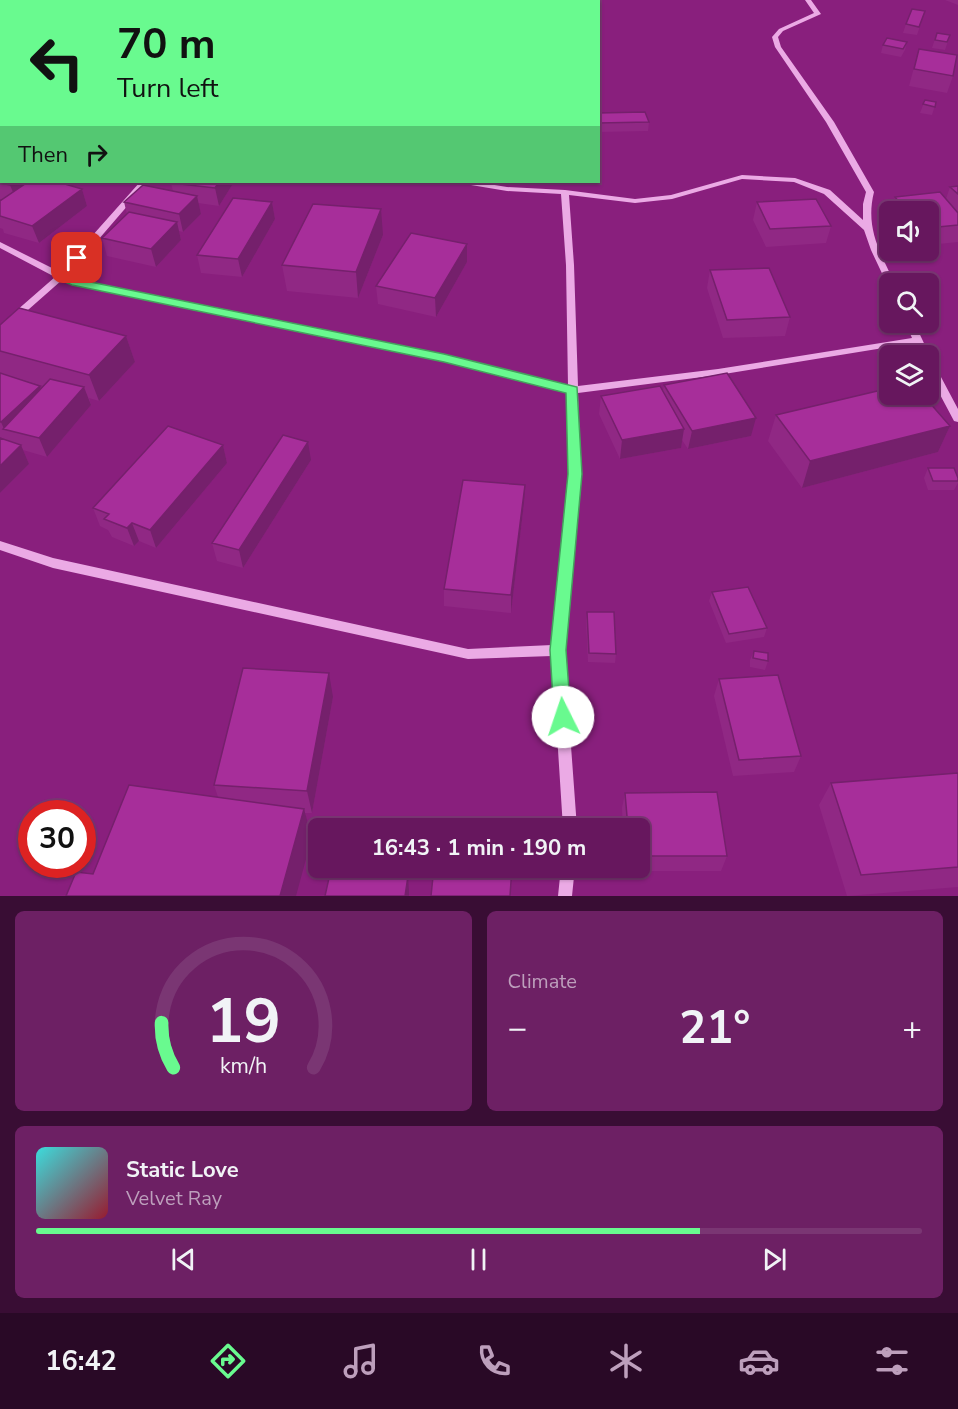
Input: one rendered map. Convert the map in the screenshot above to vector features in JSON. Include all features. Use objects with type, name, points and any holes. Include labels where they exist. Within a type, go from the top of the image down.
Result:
[{"type":"street","points":[[808,0],[818,14],[781,30],[775,36],[778,47],[830,122],[870,192],[865,207],[866,228],[886,273]]},
{"type":"street","points":[[471,183],[507,189],[565,192],[635,201],[672,197],[742,177],[795,180],[827,192],[866,228]]},
{"type":"street","points":[[0,330],[62,276],[143,183]]},
{"type":"street","points":[[565,192],[570,266],[575,474],[558,650],[569,818]]},
{"type":"street","points":[[0,245],[72,282],[444,358],[572,390],[718,372],[917,340]]},
{"type":"street","points":[[914,333],[920,345]]},
{"type":"street","points":[[939,383],[958,418]]},
{"type":"street","points":[[0,545],[53,563],[468,654],[558,650]]},
{"type":"street","points":[[565,896],[567,878]]},
{"type":"building","points":[[912,9],[925,11],[919,27],[906,24]]},
{"type":"building","points":[[937,33],[950,35],[947,42],[935,40]]},
{"type":"building","points":[[887,38],[907,42],[903,49],[883,45]]},
{"type":"building","points":[[919,49],[957,55],[953,76],[914,69]]},
{"type":"building","points":[[925,100],[936,102],[935,107],[923,104]]},
{"type":"building","points":[[645,112],[649,122],[600,123],[600,113]]},
{"type":"building","points":[[27,183],[61,183],[82,189],[32,226],[0,216],[0,201]]},
{"type":"building","points":[[171,183],[218,183],[215,188]]},
{"type":"building","points":[[143,185],[197,196],[179,214],[124,202]]},
{"type":"building","points":[[958,186],[958,194],[950,187]]},
{"type":"building","points":[[940,192],[958,213],[958,225],[939,227],[939,201],[898,201],[895,197]]},
{"type":"building","points":[[233,198],[272,202],[238,259],[197,255]]},
{"type":"building","points":[[816,199],[831,226],[770,229],[757,202]]},
{"type":"building","points":[[313,204],[381,209],[356,272],[282,265]]},
{"type":"building","points":[[129,212],[177,222],[151,249],[102,238]]},
{"type":"building","points":[[411,233],[467,244],[435,298],[376,286]]},
{"type":"building","points":[[769,268],[790,317],[727,320],[710,270]]},
{"type":"building","points":[[19,308],[126,336],[89,375],[0,351],[0,325]]},
{"type":"building","points":[[0,373],[40,386],[1,422],[0,422]]},
{"type":"building","points":[[727,373],[756,418],[692,431],[664,385]]},
{"type":"building","points":[[50,379],[84,387],[39,438],[3,429]]},
{"type":"building","points":[[660,386],[684,429],[622,440],[601,396]]},
{"type":"building","points":[[879,391],[879,405],[932,405],[950,426],[810,461],[776,415]]},
{"type":"building","points":[[168,426],[223,445],[150,530],[132,523],[127,528],[104,519],[109,514],[93,508]]},
{"type":"building","points":[[283,435],[308,442],[239,550],[212,543]]},
{"type":"building","points":[[0,438],[21,445],[0,466]]},
{"type":"building","points":[[928,468],[954,468],[958,481],[933,481]]},
{"type":"building","points":[[463,480],[525,485],[511,595],[444,589]]},
{"type":"building","points":[[748,587],[767,628],[729,634],[712,592]]},
{"type":"building","points":[[587,612],[614,612],[616,654],[589,653]]},
{"type":"building","points":[[754,651],[768,653],[768,661],[753,658]]},
{"type":"building","points":[[243,668],[329,673],[307,791],[214,785]]},
{"type":"building","points":[[778,675],[801,756],[739,760],[719,679]]},
{"type":"building","points":[[958,773],[958,867],[861,875],[831,783]]},
{"type":"building","points":[[129,785],[304,809],[280,896],[66,896],[74,878],[96,878],[96,867]]},
{"type":"building","points":[[717,792],[727,856],[650,856],[650,818],[627,818],[625,793]]},
{"type":"building","points":[[329,878],[408,878],[405,896],[325,896]]},
{"type":"building","points":[[433,878],[511,878],[510,896],[431,896]]},
{"type":"route","points":[[77,258],[62,276],[72,282],[444,358],[572,390],[575,474],[558,650],[563,717]]}]
